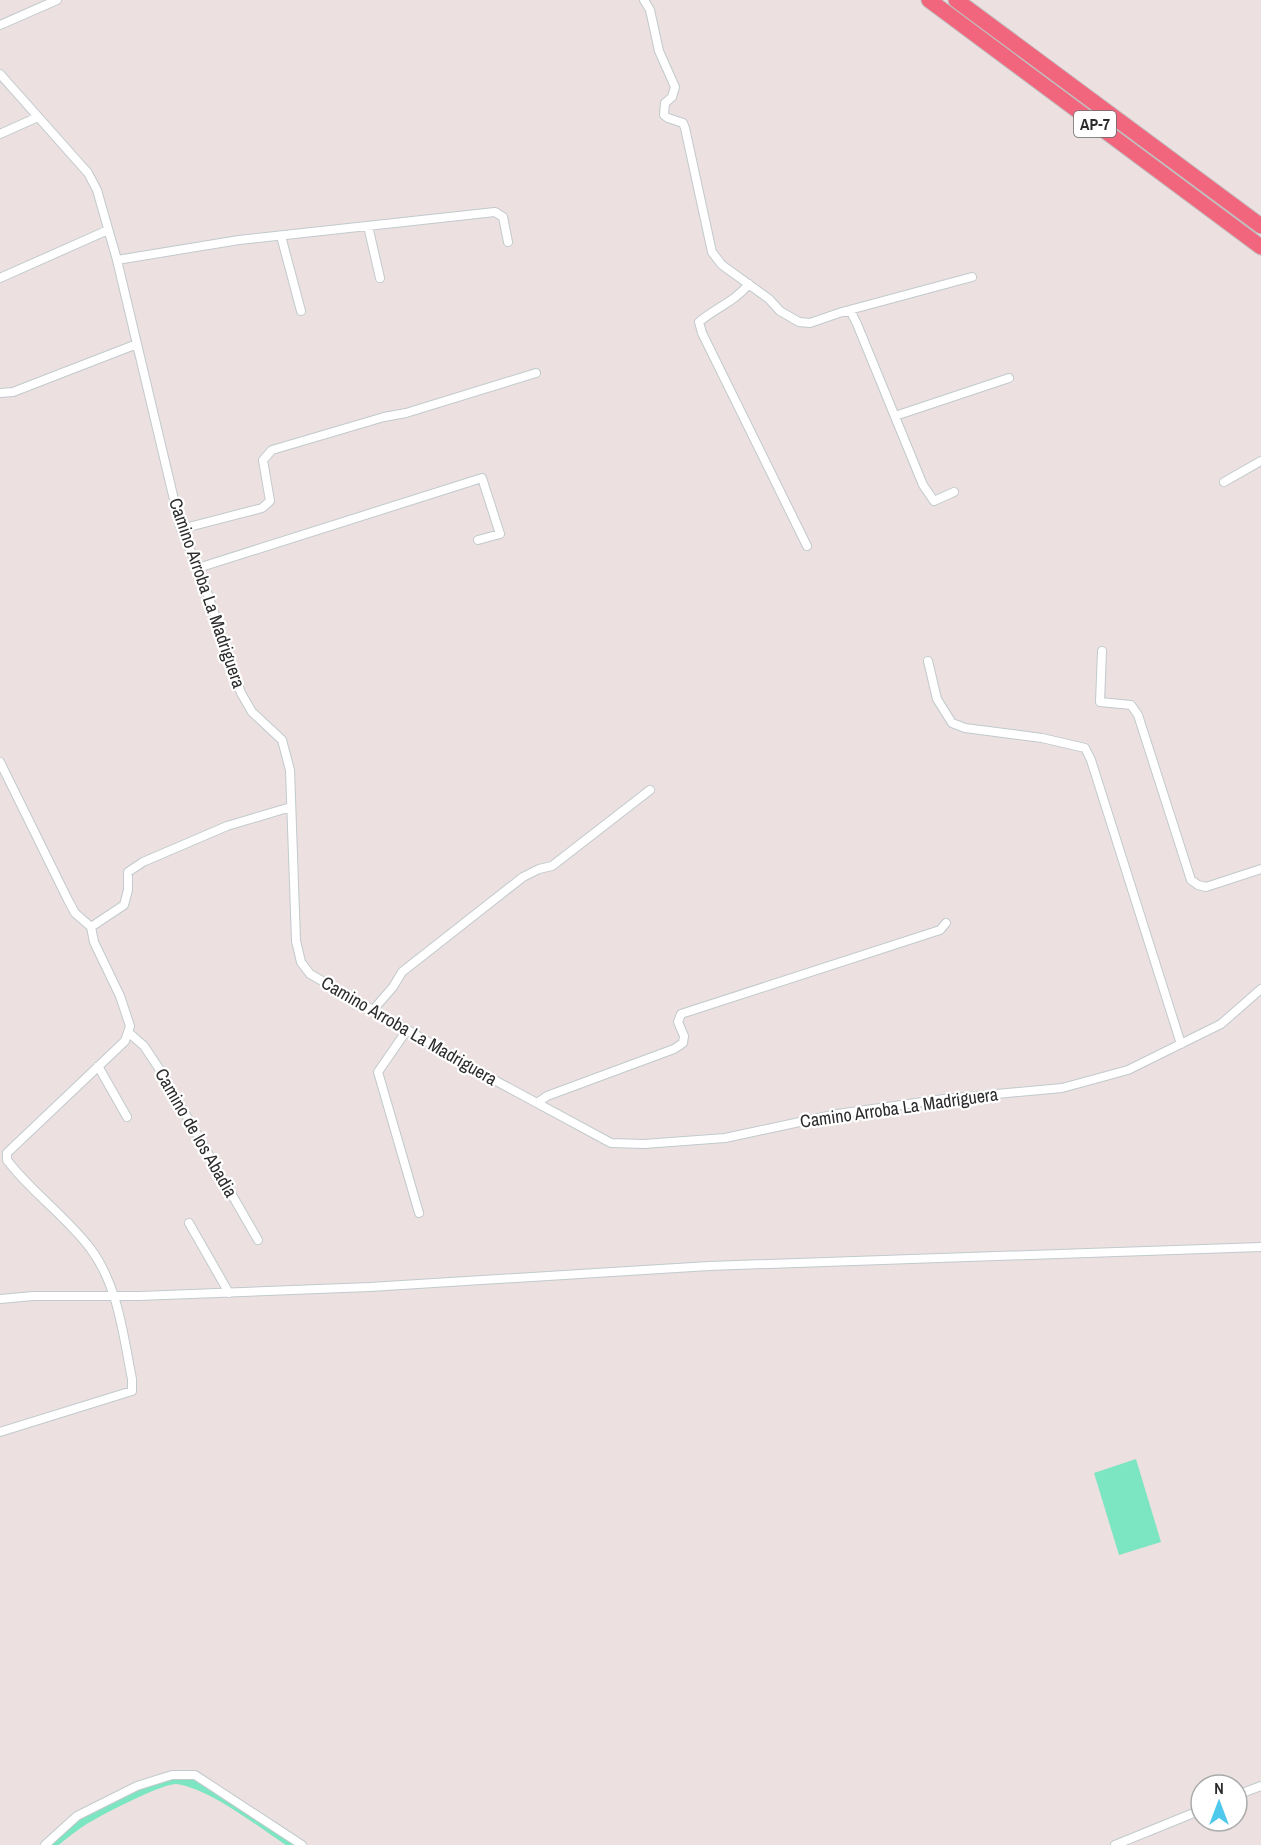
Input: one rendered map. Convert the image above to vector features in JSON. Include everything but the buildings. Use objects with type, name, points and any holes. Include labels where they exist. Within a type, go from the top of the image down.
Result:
[{"type":"highway","name":"AP-7","points":[[929,0],[1261,247]]},
{"type":"highway","name":"AP-7","points":[[956,0],[1261,226]]},
{"type":"street","points":[[0,25],[57,0]]},
{"type":"street","points":[[644,0],[650,10],[659,51],[675,87],[672,97],[665,103],[664,115],[683,123],[685,128],[712,252],[722,265],[769,299],[780,311],[799,322],[810,323],[842,312],[972,277]]},
{"type":"street","name":"Camino Arroba La Madriguera","points":[[0,74],[88,173],[97,190],[117,260],[181,529],[198,568],[241,693],[252,712],[282,740],[290,770],[296,940],[300,962],[310,974],[611,1143],[644,1144],[725,1138],[837,1114],[1062,1088],[1128,1070],[1181,1044],[1221,1024],[1261,989]]},
{"type":"street","points":[[0,134],[38,117]]},
{"type":"street","points":[[117,260],[239,240],[495,212],[503,217],[508,242]]},
{"type":"street","points":[[368,226],[380,278]]},
{"type":"street","points":[[0,278],[108,230]]},
{"type":"street","points":[[281,236],[302,311]]},
{"type":"street","points":[[749,284],[738,297],[708,314],[699,322],[702,333],[807,546]]},
{"type":"street","points":[[842,312],[851,312],[857,324],[924,485],[934,501],[954,492]]},
{"type":"street","points":[[0,393],[13,392],[137,344]]},
{"type":"street","points":[[181,529],[262,508],[270,501],[263,460],[272,450],[384,417],[417,410],[536,373]]},
{"type":"street","points":[[896,416],[1009,378]]},
{"type":"street","points":[[1224,482],[1261,461]]},
{"type":"street","points":[[198,568],[482,478],[500,534],[478,540]]},
{"type":"street","points":[[1102,651],[1100,702],[1131,705],[1138,715],[1191,880],[1206,887],[1261,869]]},
{"type":"street","points":[[928,660],[937,699],[952,723],[965,728],[1042,738],[1085,748],[1091,760],[1181,1044]]},
{"type":"street","points":[[0,762],[75,913],[91,927],[94,942],[120,996],[130,1026],[125,1041],[7,1153],[7,1160],[19,1176],[65,1220],[91,1249],[116,1296],[132,1379],[132,1391],[0,1432]]},
{"type":"street","points":[[373,1011],[402,972],[457,928],[523,877],[539,869],[552,866],[650,790]]},
{"type":"street","points":[[91,927],[124,905],[128,890],[128,872],[143,862],[226,826],[291,807]]},
{"type":"street","points":[[537,1103],[547,1096],[674,1049],[683,1043],[684,1036],[678,1022],[681,1014],[940,930],[946,923]]},
{"type":"street","points":[[407,1030],[378,1071],[419,1212]]},
{"type":"street","name":"Camino de los Abadia","points":[[128,1032],[144,1046],[160,1070],[258,1240]]},
{"type":"street","points":[[98,1066],[127,1117]]},
{"type":"street","points":[[189,1223],[229,1293]]},
{"type":"street","points":[[0,1299],[33,1296],[229,1293],[370,1287],[709,1266],[1261,1247]]},
{"type":"street","points":[[45,1845],[77,1816],[137,1786],[172,1775],[195,1775],[302,1845]]},
{"type":"street","points":[[1115,1845],[1189,1815]]},
{"type":"shaded area","points":[[1136,1459],[1161,1542],[1119,1555],[1094,1473]]},
{"type":"waterway","points":[[52,1845],[79,1824],[107,1808],[159,1784],[177,1780],[191,1783],[221,1797],[293,1845]]}]
